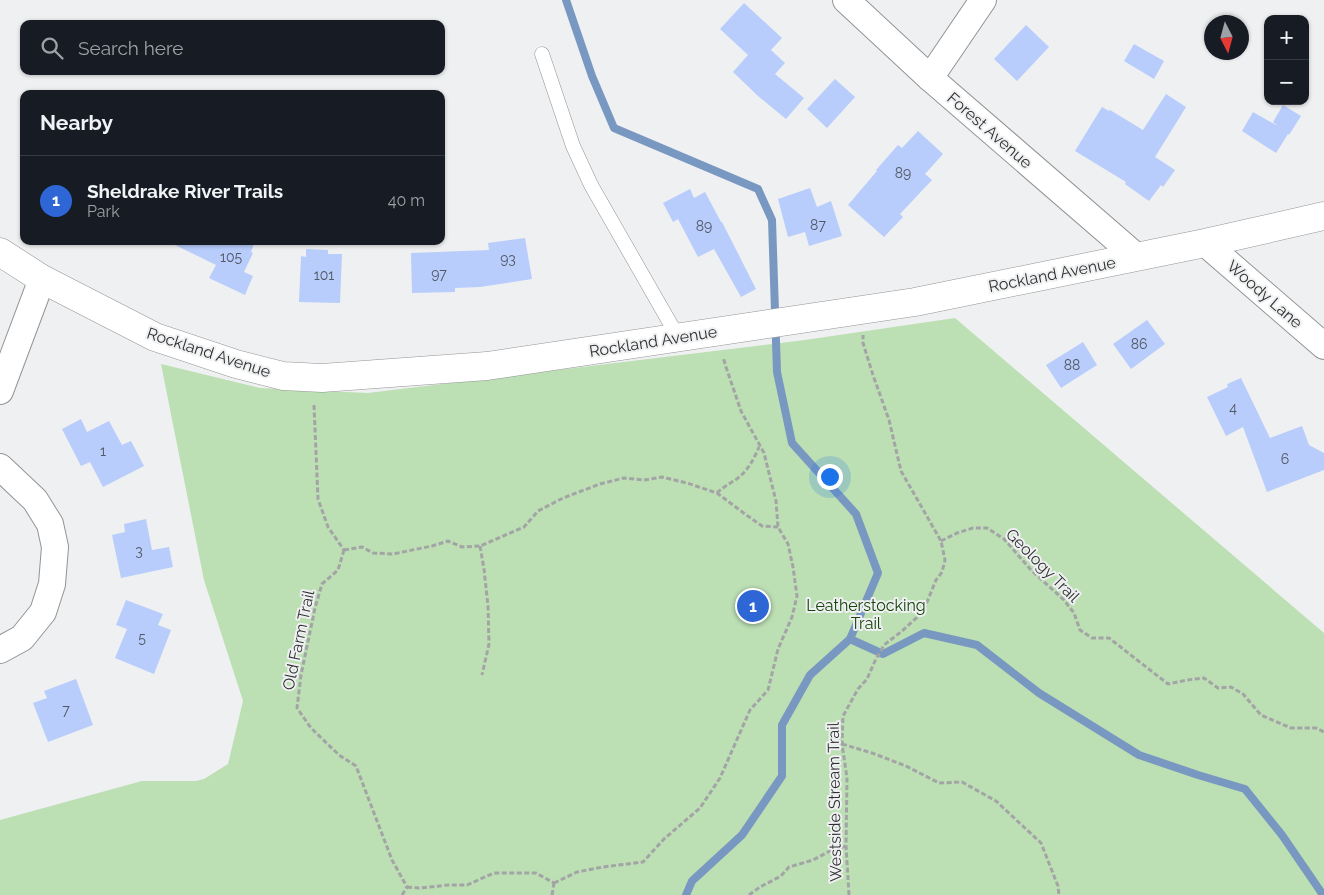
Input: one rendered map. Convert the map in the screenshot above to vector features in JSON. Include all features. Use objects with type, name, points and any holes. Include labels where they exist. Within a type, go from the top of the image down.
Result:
[{"type":"street","name":"Forest Avenue","points":[[846,0],[930,78],[1137,257]]},
{"type":"street","points":[[930,78],[983,0]]},
{"type":"street","name":"Rockland Avenue","points":[[0,252],[42,279],[156,337],[254,369],[283,376],[322,378],[487,366],[915,302],[1205,243],[1324,216]]},
{"type":"street","name":"Woody Lane","points":[[1205,243],[1324,346]]},
{"type":"street","points":[[0,391],[42,279]]},
{"type":"street","points":[[0,468],[35,500],[50,524],[55,547],[52,584],[43,612],[22,638],[0,650]]},
{"type":"lane","points":[[542,54],[573,146],[591,185],[678,337]]},
{"type":"path","name":"Westside Stream Trail","points":[[849,895],[846,846],[847,778],[842,744],[843,716],[858,689],[868,679],[884,645],[923,612],[936,580],[942,572],[945,560],[940,541],[901,471],[889,420],[863,343],[862,309]]},
{"type":"path","points":[[554,883],[576,872],[604,866],[643,862],[664,839],[700,808],[720,778],[750,710],[768,690],[778,649],[792,617],[797,596],[788,544],[778,527],[776,501],[764,453],[741,411],[726,367],[727,329]]},
{"type":"path","points":[[313,378],[318,499],[328,527],[344,550],[362,547],[373,554],[393,554],[448,541],[462,547],[480,546],[524,527],[538,510],[563,498],[600,484],[624,478],[644,480],[662,477],[687,483],[717,493],[762,526],[778,527]]},
{"type":"path","points":[[717,493],[749,467],[760,446]]},
{"type":"path","name":"Geology Trail","points":[[940,541],[973,528],[988,528],[1004,539],[1031,570],[1064,600],[1074,613],[1080,630],[1092,638],[1109,638],[1168,684],[1204,678],[1218,688],[1231,687],[1243,694],[1261,715],[1283,725],[1291,728],[1316,728],[1324,732]]},
{"type":"path","points":[[480,546],[488,606],[490,644],[482,675]]},
{"type":"path","name":"Old Farm Trail","points":[[344,550],[338,570],[322,584],[301,675],[297,708],[310,728],[339,755],[356,766],[392,860],[407,887]]},
{"type":"path","points":[[842,744],[906,766],[939,783],[962,782],[996,801],[1041,843],[1060,895]]},
{"type":"path","points":[[749,895],[781,876],[789,867],[813,860],[830,851],[846,846]]},
{"type":"path","points":[[402,895],[407,887],[467,885],[494,873],[536,873],[554,883]]},
{"type":"path","points":[[552,895],[554,883]]},
{"type":"green space","name":"Leatherstocking Trail","points":[[955,318],[1324,633],[1324,895],[0,895],[0,820],[142,781],[196,781],[204,779],[228,764],[243,701],[204,580],[161,364],[260,388],[368,393],[805,340]]},
{"type":"building","points":[[744,3],[782,38],[771,50],[785,63],[775,74],[804,98],[786,119],[733,72],[748,55],[720,29]]},
{"type":"building","points":[[1026,25],[1049,47],[1017,81],[994,59]]},
{"type":"building","points":[[1134,44],[1164,61],[1154,79],[1124,61]]},
{"type":"building","points":[[835,79],[855,97],[827,128],[807,109]]},
{"type":"building","points":[[1166,94],[1186,107],[1155,157],[1175,170],[1163,187],[1161,185],[1149,201],[1125,184],[1126,182],[1075,151],[1102,107],[1143,130]]},
{"type":"building","points":[[1283,105],[1301,116],[1276,153],[1242,131],[1253,112],[1278,126],[1273,122]]},
{"type":"building","points":[[918,131],[943,154],[925,174],[932,180],[900,214],[903,217],[884,237],[848,205],[898,145],[902,148]]},
{"type":"building","points":[[810,188],[817,207],[831,201],[842,236],[809,246],[805,232],[788,237],[778,199]]},
{"type":"building","points":[[690,189],[694,198],[705,192],[756,289],[741,297],[714,249],[698,257],[678,219],[673,222],[663,203]]},
{"type":"building","points":[[525,238],[532,279],[480,287],[455,288],[455,292],[412,293],[411,253],[489,250],[488,243]]},
{"type":"building","points":[[175,245],[254,245],[251,252],[253,253],[244,272],[253,276],[245,295],[209,278],[216,265]]},
{"type":"building","points":[[306,249],[328,250],[328,254],[342,254],[340,303],[299,302],[301,256],[306,257]]},
{"type":"building","points":[[1147,320],[1165,344],[1131,369],[1113,344]]},
{"type":"building","points":[[1083,342],[1097,365],[1061,388],[1046,365]]},
{"type":"building","points":[[1241,378],[1270,438],[1302,426],[1309,445],[1324,453],[1324,470],[1267,492],[1243,427],[1226,436],[1207,397],[1228,387],[1227,384]]},
{"type":"building","points":[[81,419],[87,432],[109,421],[122,445],[131,441],[144,466],[103,487],[90,462],[81,466],[62,429]]},
{"type":"building","points":[[146,519],[152,550],[169,547],[173,567],[121,578],[112,535],[125,532],[124,524]]},
{"type":"building","points":[[126,600],[163,614],[158,625],[171,630],[154,674],[115,658],[127,629],[116,625]]},
{"type":"building","points":[[76,679],[93,725],[48,742],[33,703],[47,698],[44,691]]},
{"type":"waterway","points":[[566,0],[592,76],[614,128],[758,189],[772,220],[777,372],[792,443],[856,514],[878,573],[850,639],[810,675],[782,725],[782,776],[742,835],[692,881],[686,895]]},
{"type":"waterway","points":[[850,639],[883,654],[924,633],[977,645],[1039,693],[1139,755],[1245,789],[1282,835],[1324,894]]},
{"type":"place","name":"Sheldrake River Trails","points":[[753,606]]}]
